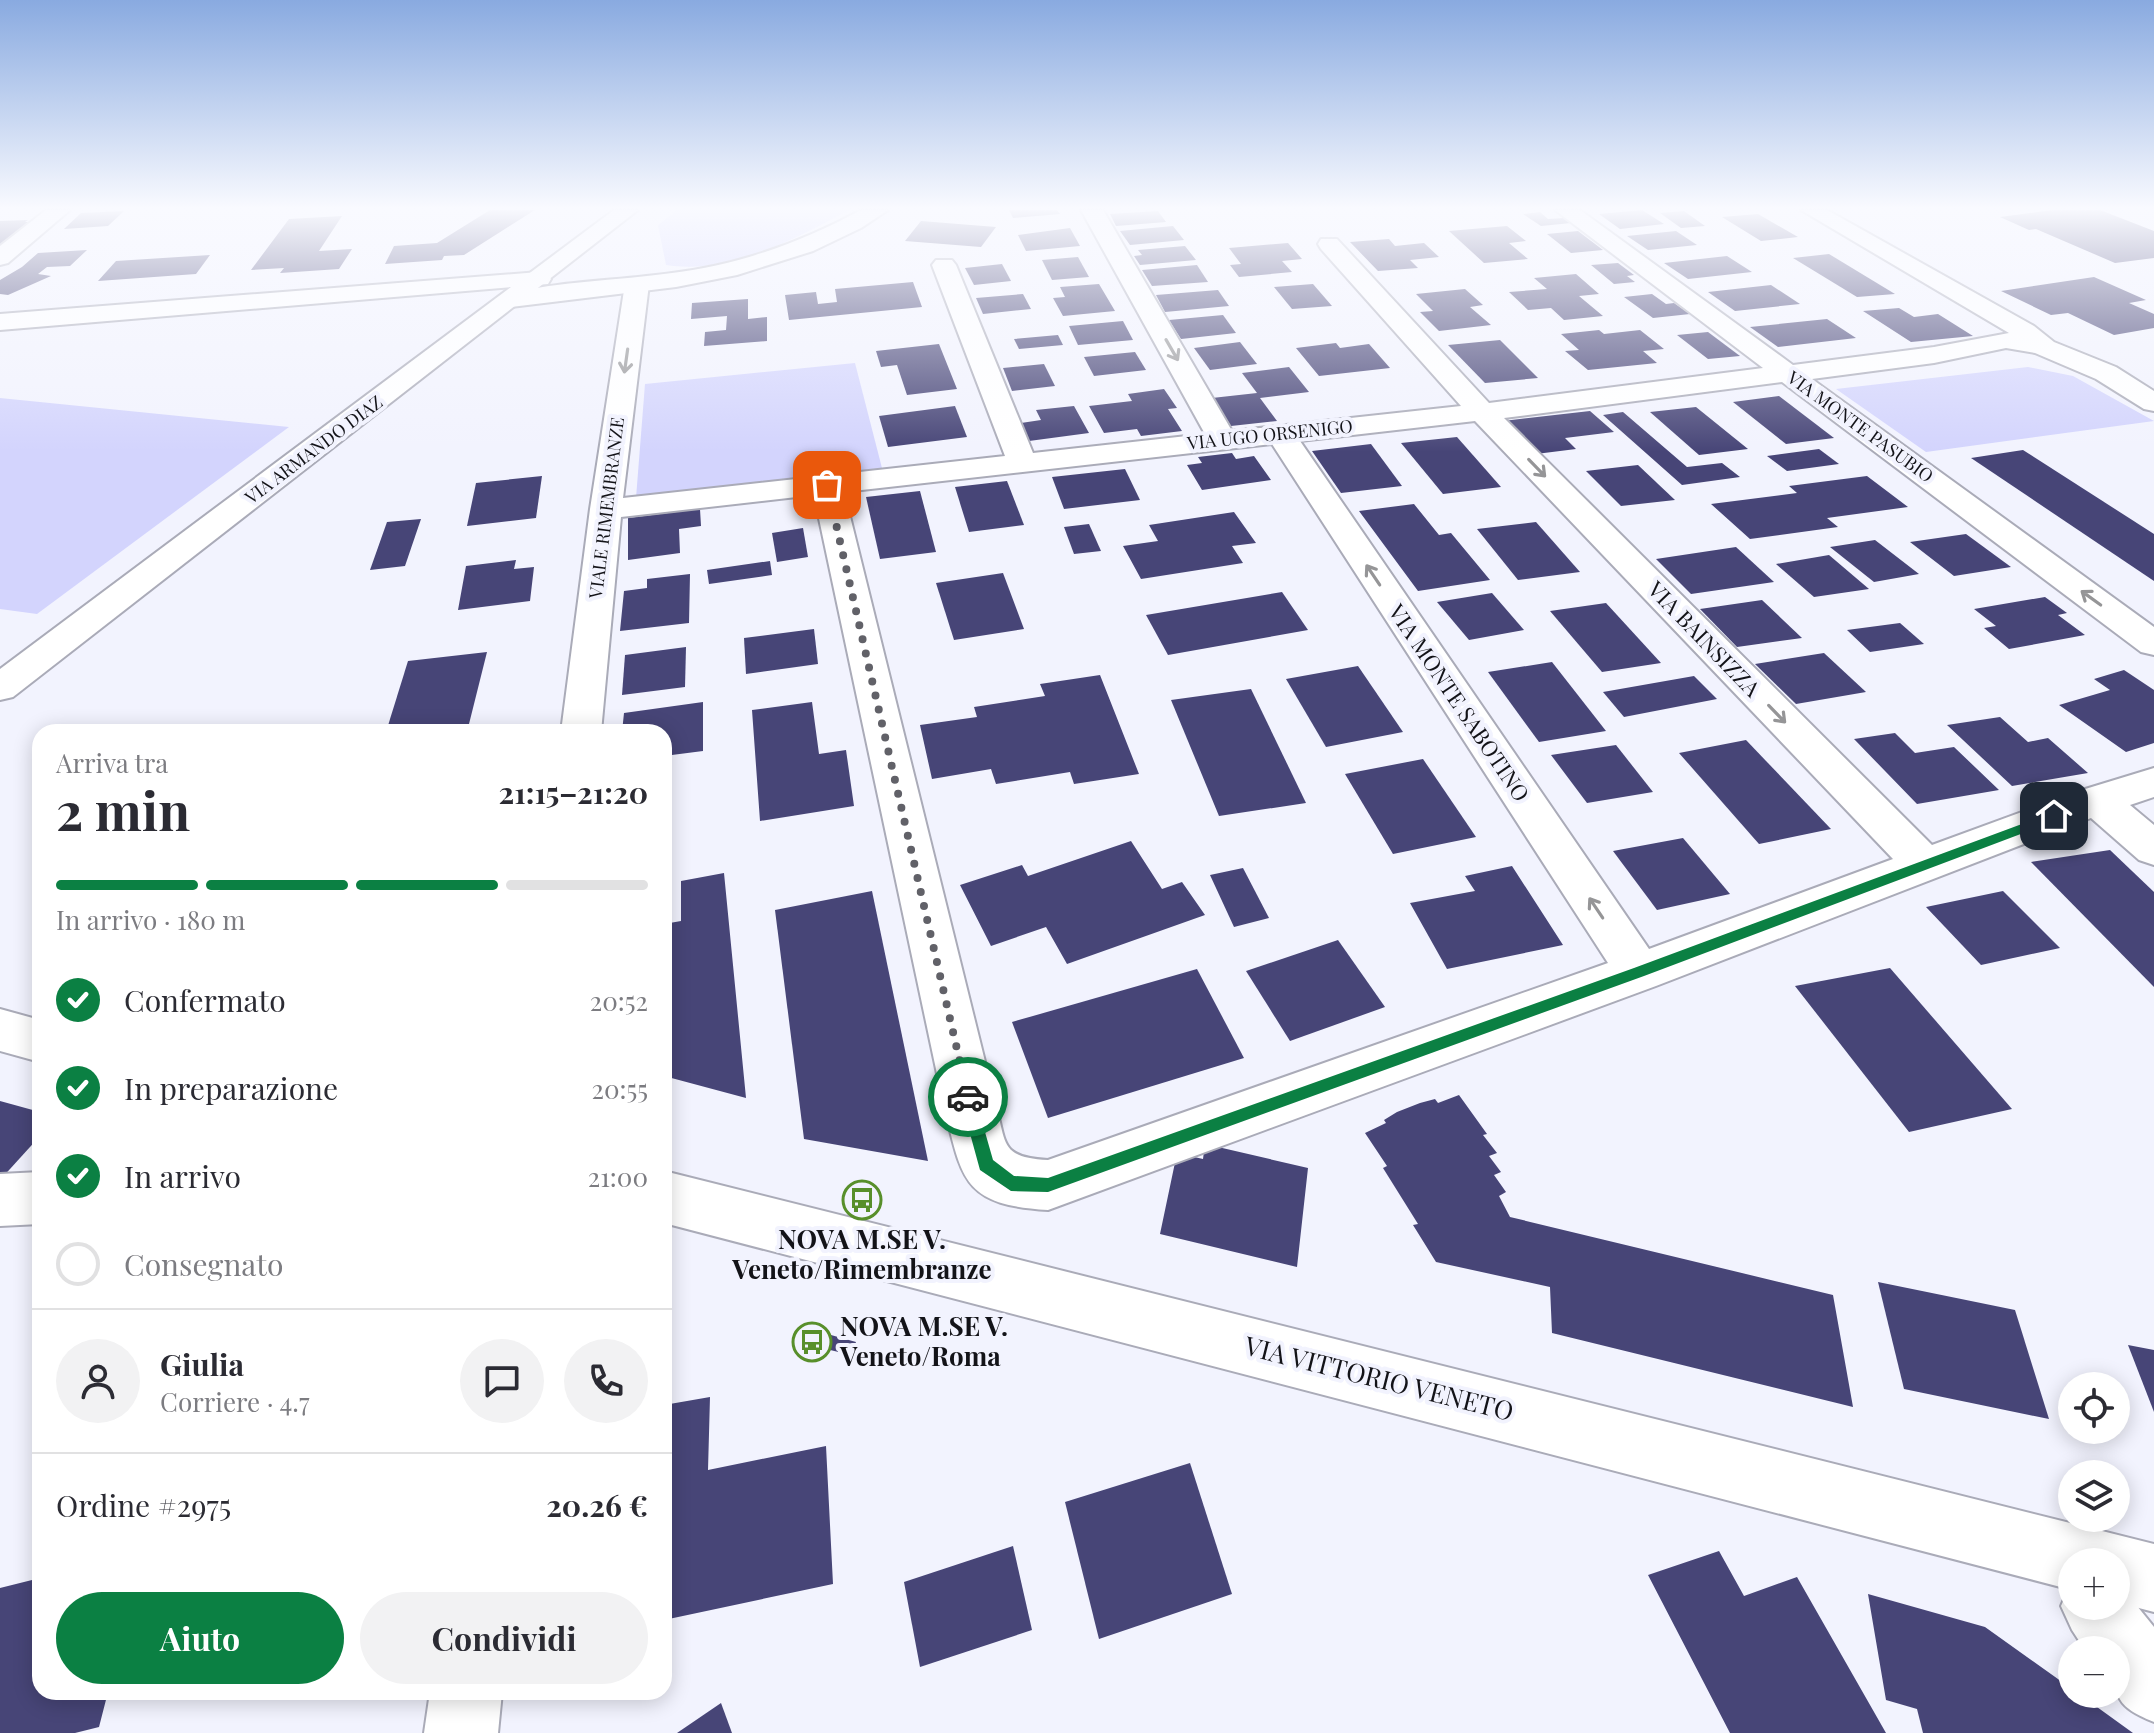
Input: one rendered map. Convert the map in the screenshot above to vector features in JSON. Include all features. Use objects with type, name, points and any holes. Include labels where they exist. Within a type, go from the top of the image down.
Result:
[{"type":"street","points":[[0,322],[398,291]]},
{"type":"street","points":[[497,291],[512,296],[511,300],[563,291]]},
{"type":"street","name":"VIA ARMANDO DIAZ","points":[[0,688],[523,291]]},
{"type":"street","name":"VIALE RIMEMBRANZE","points":[[582,724],[606,509],[636,291]]},
{"type":"street","points":[[954,291],[1023,464]]},
{"type":"street","points":[[1138,291],[1223,440]]},
{"type":"street","name":"VIA BAINSIZZA","points":[[1372,291],[1482,412],[1926,866]]},
{"type":"street","name":"VIA MONTE PASUBIO","points":[[1675,291],[2154,644]]},
{"type":"street","points":[[1950,291],[2025,331],[2037,353]]},
{"type":"street","points":[[1986,312],[2004,341],[2003,349],[2037,353],[2129,389],[2154,403]]},
{"type":"street","name":"VIA UGO ORSENIGO","points":[[606,509],[1482,412],[1934,355],[2004,341]]},
{"type":"street","name":"VIA UGO ORSENIGO","points":[[1934,355],[2037,353]]},
{"type":"street","name":"VIA MONTE SABOTINO","points":[[1280,433],[1639,972]]},
{"type":"street","points":[[827,485],[969,1102],[986,1164],[1011,1183],[1048,1185],[1639,972],[2097,800],[2154,782]]},
{"type":"street","points":[[2097,800],[2154,849]]},
{"type":"street","points":[[0,1030],[32,1039]]},
{"type":"street","points":[[0,1200],[32,1198]]},
{"type":"street","name":"VIA VITTORIO VENETO","points":[[672,1199],[2058,1564]]},
{"type":"street","name":"VIA VITTORIO VENETO","points":[[2130,1576],[2154,1578]]},
{"type":"street","points":[[2115,1620],[2154,1686]]},
{"type":"street","points":[[461,1733],[465,1700]]},
{"type":"shaded area","points":[[855,363],[883,472],[636,498],[645,384]]},
{"type":"shaded area","points":[[2028,367],[2073,376],[2154,421],[1926,452],[1836,389]]},
{"type":"shaded area","points":[[0,398],[289,427],[37,614],[0,609]]},
{"type":"building","points":[[0,291],[17,291],[8,295],[0,294]]},
{"type":"building","points":[[835,291],[916,291],[922,307],[789,320],[785,295],[816,292],[818,304],[837,302]]},
{"type":"building","points":[[1062,291],[1103,291],[1115,311],[1063,316],[1053,298],[1065,297]]},
{"type":"building","points":[[1219,291],[1229,306],[1165,312],[1156,295]]},
{"type":"building","points":[[1277,291],[1319,291],[1332,306],[1292,309]]},
{"type":"building","points":[[1467,291],[1483,305],[1470,307],[1491,325],[1439,331],[1420,312],[1433,311],[1416,294]]},
{"type":"building","points":[[1595,291],[1599,294],[1579,296],[1603,316],[1564,320],[1551,308],[1528,310],[1509,292]]},
{"type":"building","points":[[1780,291],[1800,304],[1735,311],[1708,292]]},
{"type":"building","points":[[1847,291],[1890,291],[1895,294],[1857,297]]},
{"type":"building","points":[[2001,291],[2125,291],[2146,300],[2129,303],[2154,314],[2154,328],[2114,335],[2068,313],[2051,315]]},
{"type":"building","points":[[1023,294],[1031,309],[983,314],[976,298]]},
{"type":"building","points":[[1652,294],[1690,314],[1653,318],[1624,297]]},
{"type":"building","points":[[748,299],[748,319],[767,317],[767,341],[704,346],[705,332],[726,330],[727,316],[691,319],[692,303]]},
{"type":"building","points":[[1899,308],[1914,317],[1938,314],[1973,336],[1911,342],[1863,311]]},
{"type":"building","points":[[1223,315],[1236,333],[1181,339],[1169,320]]},
{"type":"building","points":[[1827,319],[1856,338],[1778,347],[1750,327]]},
{"type":"building","points":[[1123,321],[1133,340],[1078,345],[1069,326]]},
{"type":"building","points":[[1599,330],[1604,334],[1640,330],[1664,349],[1643,351],[1657,363],[1588,370],[1565,351],[1579,350],[1561,334]]},
{"type":"building","points":[[1708,332],[1740,356],[1708,359],[1677,335]]},
{"type":"building","points":[[1058,335],[1063,345],[1019,349],[1014,339]]},
{"type":"building","points":[[1500,340],[1538,378],[1485,383],[1448,345]]},
{"type":"building","points":[[1240,342],[1257,364],[1210,370],[1194,348]]},
{"type":"building","points":[[1336,343],[1340,348],[1369,344],[1390,368],[1319,376],[1296,348]]},
{"type":"building","points":[[939,344],[957,389],[907,395],[897,365],[881,367],[876,351]]},
{"type":"building","points":[[1135,352],[1146,370],[1094,376],[1084,357]]},
{"type":"building","points":[[1044,364],[1055,386],[1012,391],[1003,368]]},
{"type":"building","points":[[1289,367],[1309,392],[1260,398],[1277,421],[1231,426],[1212,398],[1257,393],[1242,373]]},
{"type":"building","points":[[1164,389],[1177,408],[1168,409],[1182,431],[1141,436],[1137,429],[1104,433],[1089,406],[1132,401],[1128,394]]},
{"type":"building","points":[[1779,396],[1834,438],[1786,444],[1733,402]]},
{"type":"building","points":[[955,406],[967,437],[888,447],[879,416]]},
{"type":"building","points":[[1074,406],[1089,433],[1029,441],[1021,423],[1041,420],[1036,410]]},
{"type":"building","points":[[1696,407],[1748,449],[1699,455],[1650,412]]},
{"type":"building","points":[[1590,411],[1614,432],[1565,438],[1576,449],[1536,454],[1503,421]]},
{"type":"building","points":[[1623,412],[1687,467],[1722,463],[1740,477],[1682,485],[1603,415]]},
{"type":"building","points":[[1457,437],[1501,487],[1443,494],[1401,443]]},
{"type":"building","points":[[1371,444],[1402,486],[1341,493],[1312,451]]},
{"type":"building","points":[[1819,449],[1839,464],[1787,471],[1767,456]]},
{"type":"building","points":[[2023,450],[2154,534],[2154,581],[1971,458]]},
{"type":"building","points":[[1232,453],[1236,459],[1254,456],[1271,480],[1202,490],[1187,465],[1202,463],[1198,457]]},
{"type":"building","points":[[1638,465],[1675,500],[1621,506],[1586,471]]},
{"type":"building","points":[[1125,469],[1140,500],[1064,509],[1052,477]]},
{"type":"building","points":[[542,476],[536,518],[467,526],[476,483]]},
{"type":"building","points":[[1867,476],[1908,507],[1827,518],[1838,527],[1750,539],[1711,504],[1797,493],[1789,486]]},
{"type":"building","points":[[1007,481],[1024,525],[969,532],[955,487]]},
{"type":"building","points":[[920,491],[936,552],[880,559],[866,497]]},
{"type":"building","points":[[1414,504],[1439,535],[1451,533],[1490,580],[1418,591],[1359,511]]},
{"type":"building","points":[[700,509],[701,526],[679,529],[680,553],[628,560],[628,518]]},
{"type":"building","points":[[1234,512],[1256,543],[1232,546],[1243,563],[1141,579],[1123,546],[1158,541],[1149,525]]},
{"type":"building","points":[[421,519],[405,566],[370,570],[387,522]]},
{"type":"building","points":[[1536,522],[1580,572],[1518,580],[1477,529]]},
{"type":"building","points":[[1089,524],[1101,551],[1074,554],[1064,527]]},
{"type":"building","points":[[803,528],[808,557],[777,562],[772,533]]},
{"type":"building","points":[[1966,534],[2011,567],[1954,576],[1910,542]]},
{"type":"building","points":[[1875,540],[1919,574],[1874,582],[1830,547]]},
{"type":"building","points":[[1736,547],[1774,582],[1691,594],[1656,559]]},
{"type":"building","points":[[1829,555],[1869,589],[1814,597],[1776,564]]},
{"type":"building","points":[[516,560],[514,569],[534,567],[530,601],[458,610],[466,566]]},
{"type":"building","points":[[770,561],[772,575],[709,584],[707,570]]},
{"type":"building","points":[[1003,573],[1024,629],[954,640],[936,583]]},
{"type":"building","points":[[690,574],[689,623],[620,631],[624,591],[647,588],[647,579]]},
{"type":"building","points":[[1282,592],[1308,630],[1168,655],[1146,615]]},
{"type":"building","points":[[1492,593],[1524,630],[1469,640],[1437,602]]},
{"type":"building","points":[[2045,597],[2067,613],[2058,615],[2085,635],[2009,649],[1984,628],[1996,626],[1974,609]]},
{"type":"building","points":[[1762,600],[1802,638],[1737,647],[1700,609]]},
{"type":"building","points":[[1606,603],[1661,663],[1602,672],[1550,611]]},
{"type":"building","points":[[1900,623],[1924,644],[1870,652],[1847,630]]},
{"type":"building","points":[[814,629],[818,664],[746,674],[744,638]]},
{"type":"building","points":[[686,647],[685,687],[622,695],[625,655]]},
{"type":"building","points":[[487,652],[469,724],[388,724],[408,661]]},
{"type":"building","points":[[1824,653],[1866,692],[1796,704],[1755,664]]},
{"type":"building","points":[[1552,662],[1606,731],[1539,742],[1488,672]]},
{"type":"building","points":[[1358,666],[1403,732],[1326,747],[1286,679]]},
{"type":"building","points":[[2124,670],[2154,690],[2154,743],[2126,752],[2059,705],[2110,690],[2094,679]]},
{"type":"building","points":[[1100,675],[1139,774],[1074,784],[1070,772],[996,784],[991,769],[932,779],[920,725],[977,717],[974,707],[1045,696],[1040,684]]},
{"type":"building","points":[[1694,676],[1717,699],[1624,717],[1603,692]]},
{"type":"building","points":[[1251,689],[1306,803],[1219,816],[1171,700]]},
{"type":"building","points":[[703,702],[703,751],[672,755],[672,724],[623,724],[624,713]]},
{"type":"building","points":[[812,702],[819,754],[846,750],[854,806],[760,821],[752,710]]},
{"type":"building","points":[[2000,717],[2028,742],[2048,738],[2088,773],[2012,786],[1947,725]]},
{"type":"building","points":[[1895,733],[1915,753],[1954,747],[1999,790],[1917,804],[1854,739]]},
{"type":"building","points":[[1746,740],[1831,829],[1759,844],[1679,753]]},
{"type":"building","points":[[1616,745],[1653,792],[1587,803],[1551,755]]},
{"type":"building","points":[[1423,759],[1476,837],[1393,854],[1345,774]]},
{"type":"building","points":[[1683,838],[1730,894],[1657,910],[1613,851]]},
{"type":"building","points":[[1131,841],[1162,889],[1182,882],[1205,915],[1067,964],[1046,927],[991,946],[960,885],[1022,865],[1028,876]]},
{"type":"building","points":[[2110,850],[2154,892],[2154,987],[2031,862]]},
{"type":"building","points":[[1512,866],[1563,945],[1447,969],[1410,903],[1475,891],[1465,876]]},
{"type":"building","points":[[1243,868],[1269,918],[1234,927],[1210,875]]},
{"type":"building","points":[[724,873],[746,1098],[672,1078],[672,923],[681,921],[681,881]]},
{"type":"building","points":[[872,891],[928,1161],[804,1139],[775,910]]},
{"type":"building","points":[[2003,891],[2060,948],[1981,965],[1926,907]]},
{"type":"building","points":[[1338,940],[1385,1007],[1290,1041],[1246,971]]},
{"type":"building","points":[[1890,968],[2012,1109],[1909,1132],[1795,986]]},
{"type":"building","points":[[1197,969],[1244,1058],[1048,1118],[1012,1022]]},
{"type":"building","points":[[1459,1095],[1497,1153],[1489,1156],[1501,1172],[1494,1175],[1506,1192],[1499,1196],[1510,1217],[1833,1295],[1853,1407],[1552,1333],[1550,1287],[1436,1262],[1413,1225],[1418,1224],[1383,1168],[1387,1166],[1365,1133],[1386,1123],[1384,1120],[1397,1112],[1420,1103],[1435,1099],[1438,1103]]},
{"type":"building","points":[[0,1101],[32,1110],[32,1145],[0,1180]]},
{"type":"building","points":[[1205,1144],[1308,1168],[1297,1267],[1160,1234],[1177,1153],[1203,1159]]},
{"type":"building","points":[[1878,1282],[2015,1310],[2049,1419],[1904,1389]]},
{"type":"building","points":[[831,1335],[856,1342],[851,1355],[826,1349]]},
{"type":"building","points":[[2128,1345],[2154,1350],[2154,1412]]},
{"type":"building","points":[[710,1397],[708,1470],[826,1446],[833,1584],[672,1618],[672,1404]]},
{"type":"building","points":[[1190,1463],[1232,1594],[1099,1639],[1065,1502]]},
{"type":"building","points":[[1013,1546],[1032,1630],[920,1667],[904,1582]]},
{"type":"building","points":[[1719,1551],[1744,1596],[1797,1577],[1886,1733],[1730,1733],[1648,1575]]},
{"type":"building","points":[[32,1580],[32,1700],[106,1700],[99,1727],[75,1733],[0,1733],[0,1588]]},
{"type":"building","points":[[1868,1594],[1985,1627],[2058,1679],[2058,1708],[2098,1708],[2133,1733],[1923,1733],[1917,1709],[1886,1700]]},
{"type":"building","points":[[721,1703],[732,1733],[677,1733]]},
{"type":"way so far","points":[[827,485],[968,1097]]},
{"type":"place","name":"NOVA M.SE V. Veneto/Rimembranze","points":[[862,1200]]},
{"type":"place","name":"NOVA M.SE V. Veneto/Roma","points":[[812,1342]]},
{"type":"route","points":[[968,1097],[986,1164],[1011,1183],[1048,1185],[1639,972],[2054,816]]}]
